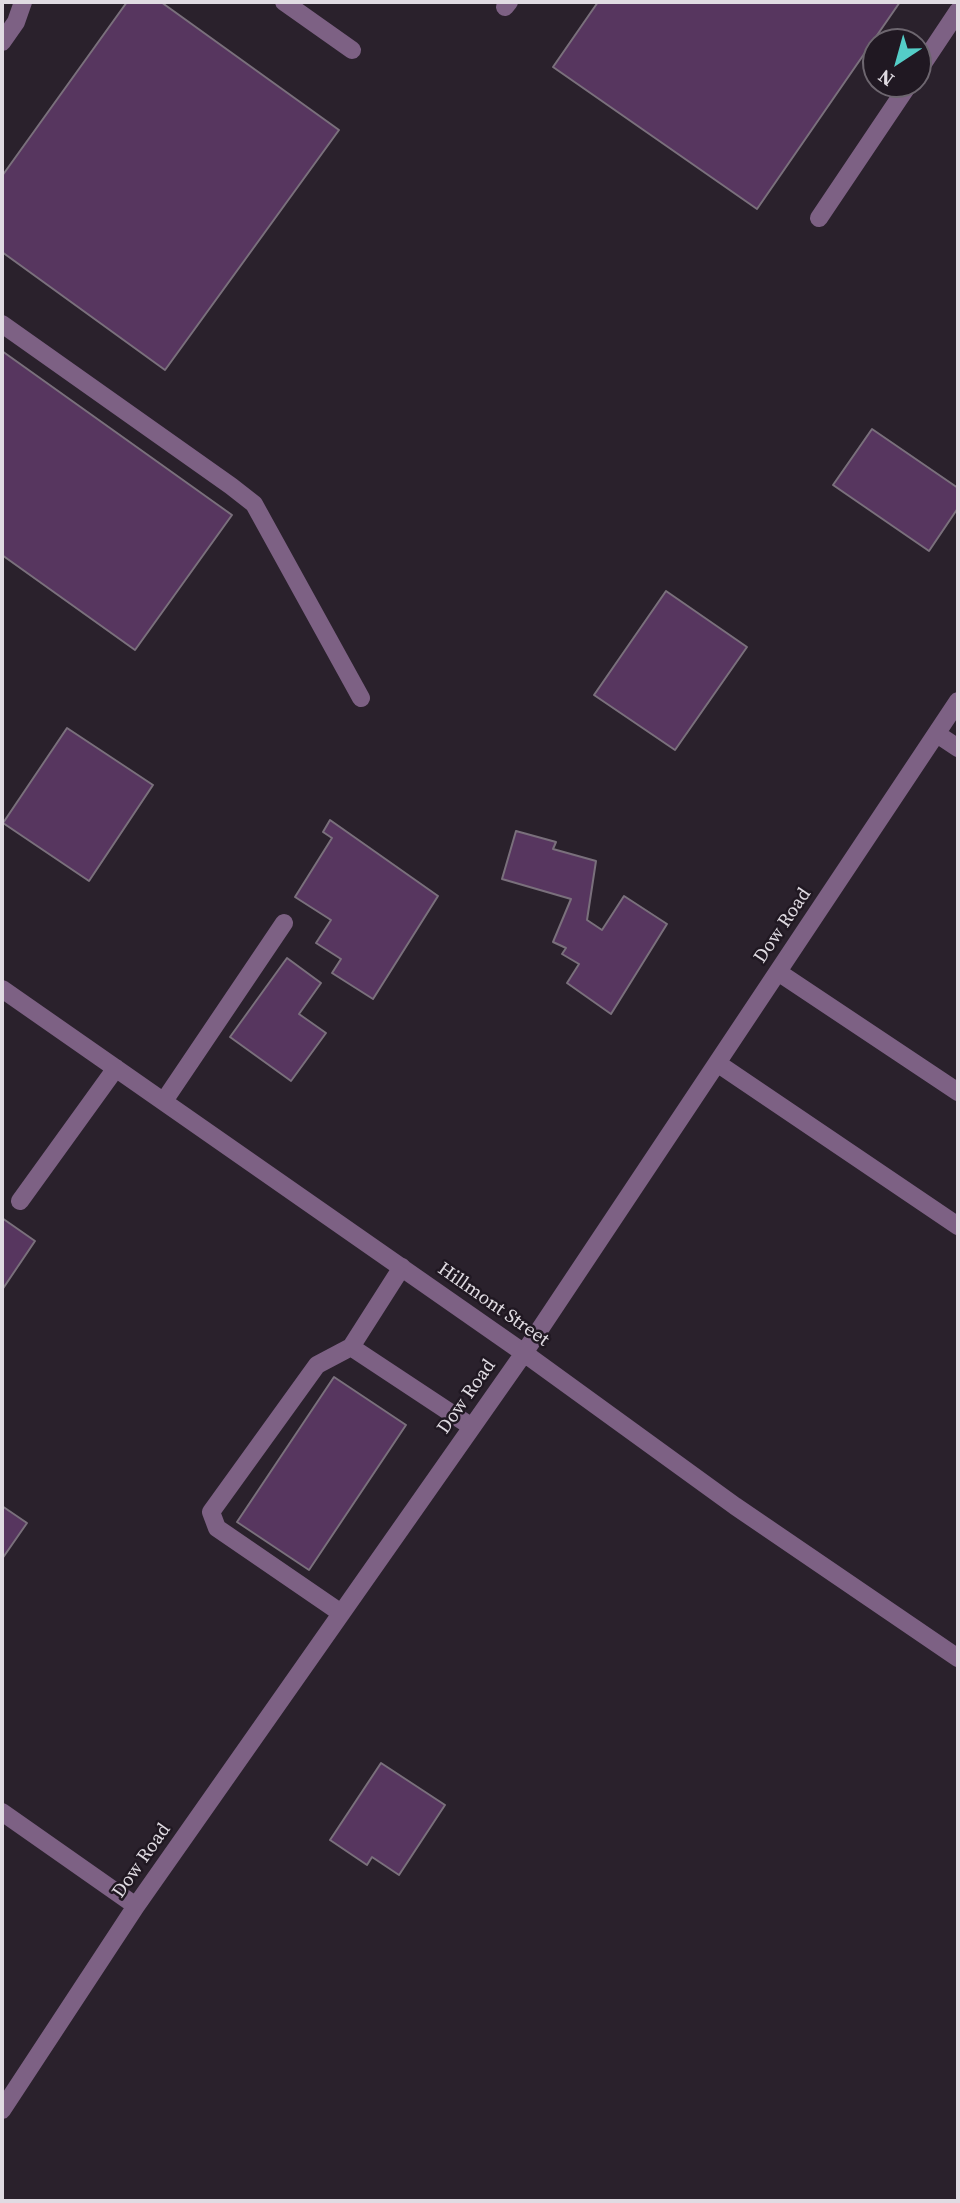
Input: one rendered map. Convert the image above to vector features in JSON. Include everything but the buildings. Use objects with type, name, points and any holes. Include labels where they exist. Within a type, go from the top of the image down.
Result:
[{"type":"street","points":[[2,42],[16,22],[23,2]]},
{"type":"street","points":[[284,2],[352,50]]},
{"type":"street","points":[[932,50],[958,11]]},
{"type":"street","points":[[819,218],[900,98]]},
{"type":"street","points":[[2,324],[254,504],[361,698]]},
{"type":"street","name":"Dow Road","points":[[2,2110],[136,1906],[524,1353],[958,701]]},
{"type":"street","points":[[937,734],[958,748]]},
{"type":"street","points":[[164,1101],[285,923]]},
{"type":"street","points":[[778,972],[958,1092]]},
{"type":"street","name":"Hillmont Street","points":[[2,989],[524,1353],[735,1506],[958,1658]]},
{"type":"street","points":[[717,1063],[958,1226]]},
{"type":"street","points":[[20,1201],[116,1068]]},
{"type":"street","points":[[341,1613],[217,1528],[211,1512],[317,1365],[351,1348],[402,1267]]},
{"type":"street","points":[[351,1348],[472,1427]]},
{"type":"street","points":[[2,1812],[136,1906]]}]
